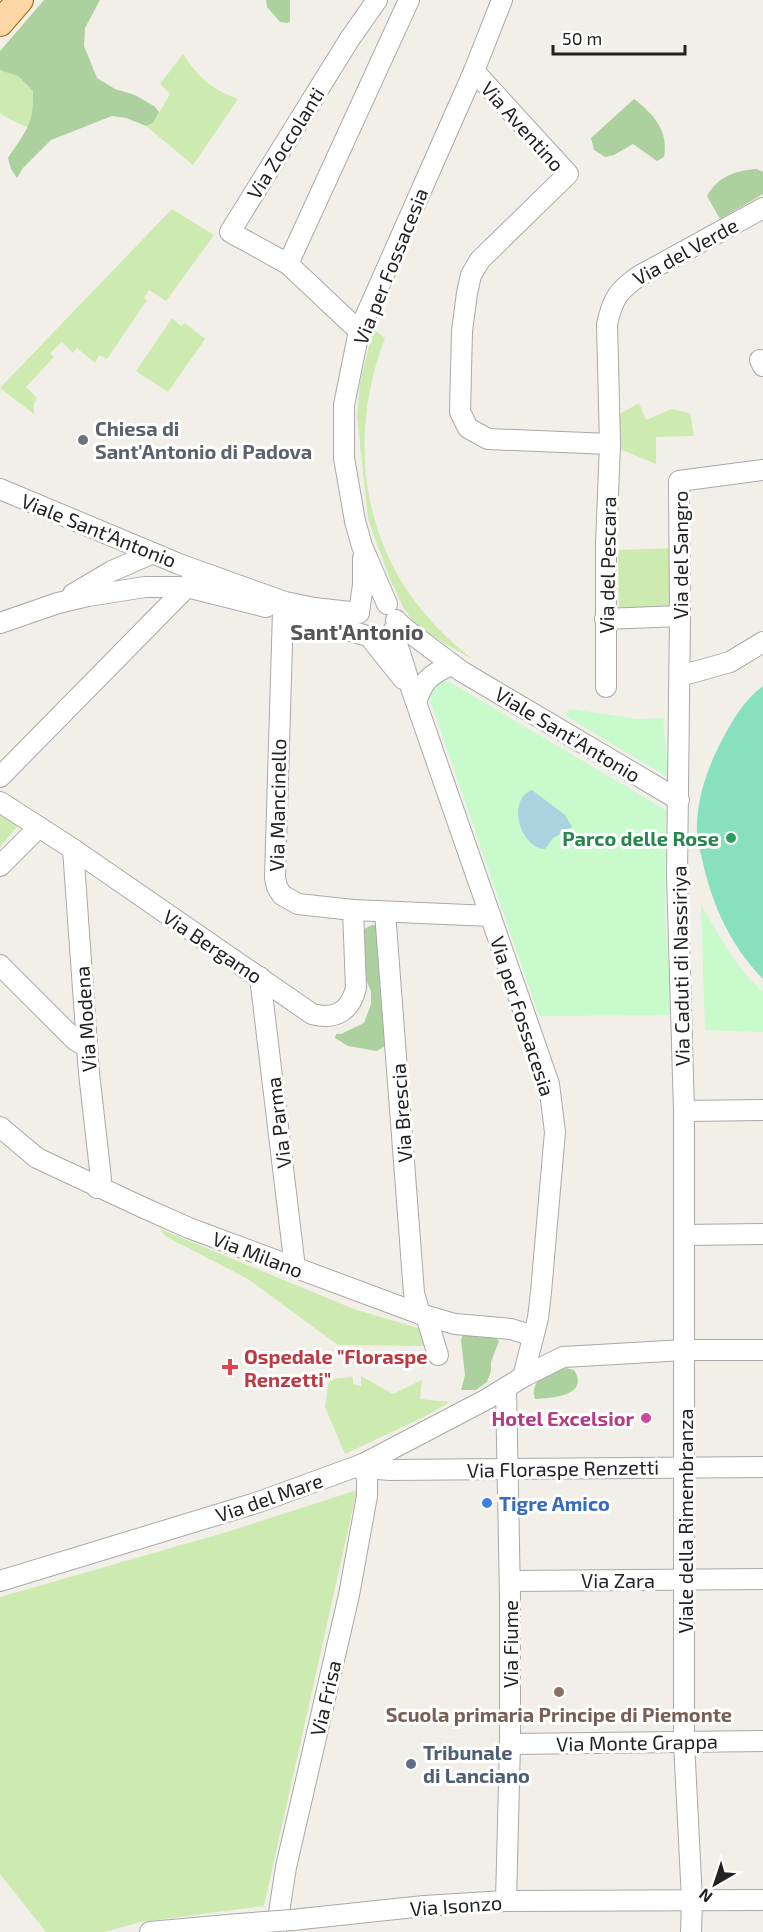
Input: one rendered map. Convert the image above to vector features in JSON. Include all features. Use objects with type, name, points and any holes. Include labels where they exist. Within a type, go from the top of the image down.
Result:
[{"type":"main road","points":[[0,23],[20,0]]},
{"type":"street","name":"Via Zoccolanti","points":[[288,264],[230,232],[348,40],[377,0]]},
{"type":"street","points":[[359,331],[288,264],[409,0]]},
{"type":"street","name":"Via per Fossacesia","points":[[414,695],[396,668],[355,521],[344,458],[344,405],[359,331],[474,71],[502,0]]},
{"type":"street","name":"Via Aventino","points":[[474,71],[567,174],[480,260],[471,275],[462,331],[460,412],[468,428],[488,439],[610,444]]},
{"type":"street","name":"Via del Verde","points":[[610,444],[607,324],[612,304],[623,288],[639,276],[763,208]]},
{"type":"street","name":"Via del Pescara","points":[[606,687],[605,619],[610,444]]},
{"type":"street","name":"Via del Sangro","points":[[680,676],[679,481],[763,470]]},
{"type":"street","name":"Viale Sant'Antonio","points":[[0,489],[153,553],[192,579],[283,611],[385,631],[404,628],[452,668],[679,800]]},
{"type":"street","name":"Via per Fossacesia","points":[[359,612],[363,585],[362,546]]},
{"type":"street","points":[[58,603],[112,571],[153,553]]},
{"type":"street","points":[[0,623],[58,603],[88,596],[192,579]]},
{"type":"street","points":[[0,777],[192,579]]},
{"type":"street","name":"Viale Sant'Antonio","points":[[192,579],[314,608],[359,612]]},
{"type":"street","points":[[375,601],[385,631],[358,625],[359,612],[363,606],[375,601]]},
{"type":"street","name":"Via Mancinello","points":[[283,611],[275,878],[282,895],[298,904],[352,910],[490,916]]},
{"type":"street","points":[[605,619],[680,616]]},
{"type":"street","name":"Via per Fossacesia","points":[[385,631],[414,695],[549,1084],[555,1132],[536,1327],[523,1377]]},
{"type":"street","points":[[680,676],[730,662],[763,642]]},
{"type":"street","points":[[414,695],[435,673],[452,668]]},
{"type":"street","name":"Via Caduti di Nassiriya","points":[[680,676],[677,874],[684,1111]]},
{"type":"street","name":"Via Bergamo","points":[[0,802],[73,849],[312,1014],[331,1016],[348,1006],[353,998],[356,988],[352,910]]},
{"type":"street","points":[[0,866],[39,827]]},
{"type":"street","name":"Via Modena","points":[[73,849],[87,1047],[100,1179],[97,1188]]},
{"type":"street","name":"Via Brescia","points":[[386,912],[414,1293],[438,1355]]},
{"type":"street","points":[[0,966],[75,1040],[87,1047]]},
{"type":"street","name":"Via Parma","points":[[260,977],[295,1268]]},
{"type":"street","points":[[684,1111],[763,1110]]},
{"type":"street","name":"Viale della Rimembranza","points":[[684,1111],[684,1742],[692,1900],[691,1932]]},
{"type":"street","name":"Via Milano","points":[[0,1127],[37,1158],[97,1188],[192,1229],[295,1268],[423,1315],[455,1324],[511,1329],[536,1327]]},
{"type":"street","points":[[684,1235],[763,1234]]},
{"type":"street","points":[[536,1327],[542,1331],[551,1349],[563,1358],[685,1350],[763,1350]]},
{"type":"street","name":"Via del Mare","points":[[0,1581],[260,1502],[363,1464],[523,1377],[563,1358]]},
{"type":"street","name":"Via Fiume","points":[[506,1388],[510,1581],[510,1744],[506,1901]]},
{"type":"street","name":"Via Floraspe Renzetti","points":[[363,1464],[390,1470],[763,1467]]},
{"type":"street","name":"Via Frisa","points":[[276,1932],[286,1867],[351,1584],[367,1497],[367,1479],[363,1464]]},
{"type":"street","name":"Via Zara","points":[[510,1581],[763,1579]]},
{"type":"street","name":"Via Monte Grappa","points":[[510,1744],[763,1741]]},
{"type":"street","name":"Via Isonzo","points":[[150,1932],[424,1906],[506,1901],[763,1900]]},
{"type":"green space","points":[[44,0],[100,0],[85,28],[84,46],[97,78],[115,89],[135,95],[154,106],[159,112],[153,123],[146,126],[126,118],[112,116],[51,140],[23,168],[17,178],[8,158],[24,134],[30,120],[33,91],[18,76],[0,69],[0,51]]},
{"type":"green space","points":[[266,0],[290,0],[290,21],[280,22],[267,7]]},
{"type":"green space","points":[[183,54],[206,82],[238,99],[193,165],[146,126],[153,123],[170,94],[160,84]]},
{"type":"green space","points":[[0,69],[18,76],[33,91],[29,128],[0,113]]},
{"type":"green space","points":[[634,99],[654,117],[662,132],[664,157],[657,161],[633,144],[614,155],[605,157],[594,150],[591,138]]},
{"type":"green space","points":[[757,169],[763,172],[763,194],[720,219],[707,196],[711,189],[728,176]]},
{"type":"green space","points":[[172,209],[214,235],[166,301],[149,290],[144,298],[147,300],[107,359],[99,355],[95,363],[77,348],[73,353],[62,342],[50,353],[54,357],[26,387],[37,398],[34,404],[34,414],[0,388]]},
{"type":"green space","points":[[172,318],[181,326],[185,323],[205,339],[168,392],[136,371]]},
{"type":"green space","points":[[373,329],[385,338],[374,374],[367,410],[365,447],[367,483],[374,519],[387,553],[404,586],[432,622],[473,660],[416,626],[403,607],[390,579],[368,519],[357,416],[360,383]]},
{"type":"green space","points":[[639,403],[646,420],[671,409],[690,413],[694,436],[656,437],[656,464],[617,448],[618,415]]},
{"type":"green space","points":[[675,548],[676,610],[619,610],[618,550]]},
{"type":"green space","points":[[440,679],[451,683],[666,810],[665,914],[672,1015],[539,1016],[430,700],[431,686]]},
{"type":"green space","name":"Parco delle Rose","points":[[763,686],[763,979],[742,953],[718,910],[707,879],[698,843],[697,828],[702,791],[717,750],[739,710]]},
{"type":"green space","points":[[570,709],[638,719],[663,718],[669,778],[564,715]]},
{"type":"green space","points":[[0,813],[18,826],[0,847]]},
{"type":"green space","points":[[701,905],[736,962],[763,992],[763,1032],[705,1030]]},
{"type":"green space","points":[[372,925],[378,925],[388,1038],[385,1046],[377,1051],[348,1046],[335,1038],[336,1034],[341,1034],[364,1023],[371,1004],[371,991],[363,973],[360,935]]},
{"type":"green space","points":[[160,1229],[354,1309],[428,1331],[432,1346],[338,1345],[248,1279],[165,1236]]},
{"type":"green space","points":[[463,1334],[493,1336],[499,1341],[487,1382],[476,1390],[461,1390],[465,1375],[461,1340]]},
{"type":"green space","points":[[566,1368],[574,1370],[578,1379],[573,1390],[551,1398],[535,1399],[535,1386],[542,1377]]},
{"type":"green space","points":[[361,1376],[393,1394],[422,1380],[420,1399],[450,1402],[424,1417],[345,1454],[325,1407],[329,1379],[353,1377],[353,1384],[361,1386]]},
{"type":"green space","points":[[357,1490],[264,1906],[141,1922],[104,1932],[46,1932],[0,1874],[0,1597],[230,1531]]},
{"type":"water","points":[[532,790],[565,815],[572,827],[553,838],[545,849],[536,847],[529,841],[519,823],[520,803],[524,795]]},
{"type":"place","name":"Chiesa di Sant'Antonio di Padova","points":[[83,440]]},
{"type":"place","name":"Parco delle Rose","points":[[731,838]]},
{"type":"place","name":"Ospedale \"Floraspe Renzetti\"","points":[[230,1367]]},
{"type":"place","name":"Hotel Excelsior","points":[[646,1418]]},
{"type":"place","name":"Tigre Amico","points":[[487,1503]]},
{"type":"place","name":"Scuola primaria Principe di Piemonte","points":[[559,1692]]},
{"type":"place","name":"Tribunale di Lanciano","points":[[411,1764]]},
{"type":"district","name":"Sant'Antonio","points":[[357,631]]}]
